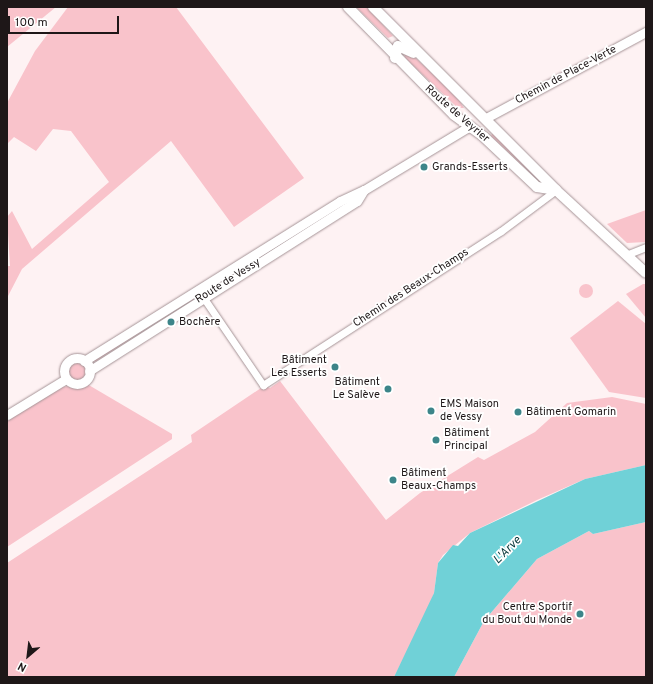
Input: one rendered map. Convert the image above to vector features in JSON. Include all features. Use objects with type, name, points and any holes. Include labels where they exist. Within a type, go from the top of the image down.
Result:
[{"type":"main road","name":"Route de Veyrier","points":[[348,7],[395,58],[537,187],[556,190]]},
{"type":"main road","name":"Route de Veyrier","points":[[373,7],[445,76],[556,190],[646,273]]},
{"type":"main road","points":[[395,58],[396,48],[407,46],[434,72],[445,76]]},
{"type":"main road","points":[[470,126],[486,118]]},
{"type":"street","name":"Chemin de Place-Verte","points":[[486,118],[646,32]]},
{"type":"street","name":"Route de Vessy","points":[[84,361],[201,294],[357,201],[364,190],[470,126]]},
{"type":"street","name":"Chemin des Beaux-Champs","points":[[201,294],[263,385],[501,231],[556,190]]},
{"type":"street","points":[[626,255],[646,247]]},
{"type":"street","name":"Route de Vessy","points":[[89,371],[201,294]]},
{"type":"street","points":[[7,415],[66,379],[81,383],[89,371],[84,361],[68,361],[64,370],[66,379]]},
{"type":"shaded area","points":[[7,7],[56,7],[7,47]]},
{"type":"shaded area","points":[[68,7],[176,7],[304,178],[234,227],[171,141],[22,269],[7,298],[7,266],[10,266],[7,217],[12,211],[32,249],[109,182],[71,131],[53,129],[36,151],[14,137],[7,144],[7,103],[35,51]]},
{"type":"shaded area","points":[[356,7],[367,7],[393,36],[388,38]]},
{"type":"shaded area","points":[[404,51],[410,53],[456,95],[464,108],[458,108],[405,58]]},
{"type":"shaded area","points":[[493,132],[544,180],[541,183],[491,136]]},
{"type":"shaded area","points":[[646,210],[646,242],[627,243],[607,224]]},
{"type":"shaded area","points":[[583,284],[589,284],[593,288],[593,294],[589,298],[583,298],[579,294],[579,288]]},
{"type":"shaded area","points":[[643,284],[646,284],[646,318],[626,294]]},
{"type":"shaded area","points":[[189,300],[96,361],[90,361]]},
{"type":"shaded area","points":[[618,301],[646,324],[646,398],[609,392],[570,338]]},
{"type":"shaded area","points":[[77,362],[83,365],[86,371],[83,377],[77,380],[71,377],[68,371],[71,365]]},
{"type":"shaded area","points":[[280,381],[386,520],[420,493],[478,457],[484,460],[535,432],[567,403],[612,397],[646,404],[646,465],[585,479],[537,500],[470,533],[443,555],[438,563],[434,593],[428,610],[394,677],[7,677],[7,563],[192,442],[191,435],[264,386],[270,388]]},
{"type":"shaded area","points":[[87,384],[172,434],[172,439],[7,547],[7,421],[61,387]]},
{"type":"shaded area","name":"Centre Sportif du Bout du Monde","points":[[646,522],[646,677],[454,677],[484,621],[537,559],[589,531],[593,534]]},
{"type":"water","name":"L'Arve","points":[[646,465],[646,522],[593,534],[589,531],[537,559],[484,621],[454,677],[394,677],[434,593],[438,563],[453,545],[458,546],[470,533],[585,479]]},
{"type":"place","name":"Grands-Esserts","points":[[424,167]]},
{"type":"place","name":"Bochère","points":[[171,322]]},
{"type":"place","name":"Bâtiment Les Esserts","points":[[335,367]]},
{"type":"place","name":"Bâtiment Le Salève","points":[[388,389]]},
{"type":"place","name":"EMS Maison de Vessy","points":[[431,411]]},
{"type":"place","name":"Bâtiment Gomarin","points":[[518,412]]},
{"type":"place","name":"Bâtiment Principal","points":[[436,440]]},
{"type":"place","name":"Bâtiment Beaux-Champs","points":[[393,480]]},
{"type":"place","name":"Centre Sportif du Bout du Monde","points":[[580,614]]}]
